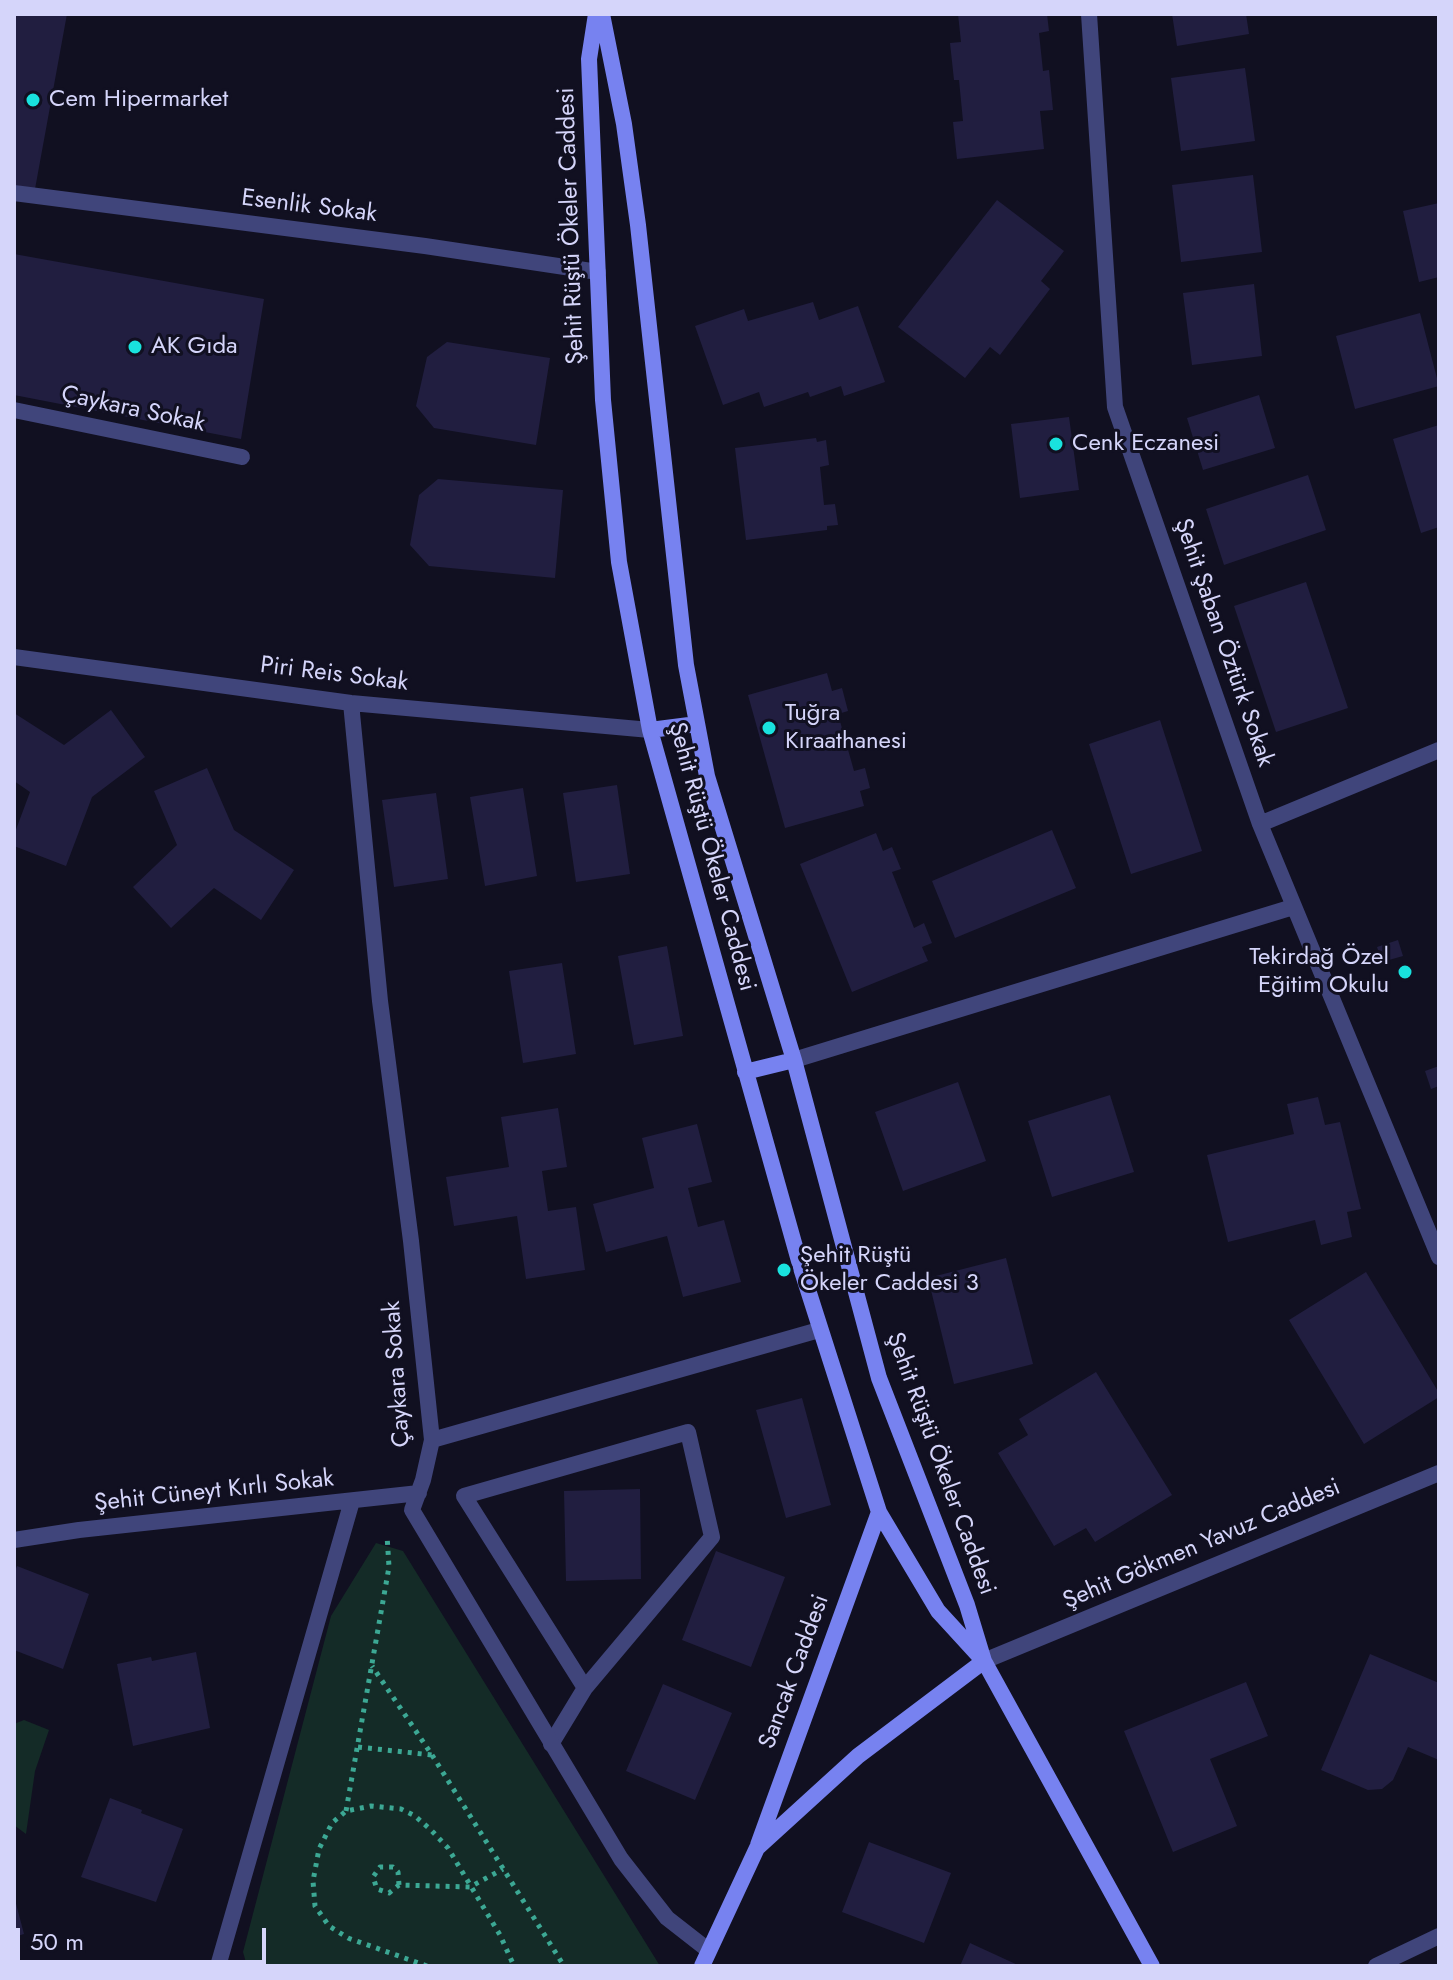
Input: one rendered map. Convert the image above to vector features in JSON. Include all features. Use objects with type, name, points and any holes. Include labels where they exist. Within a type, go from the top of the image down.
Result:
[{"type":"street","name":"Şehit Rüştü Ökeler Caddesi","points":[[596,14],[589,59],[603,400],[619,562],[650,730],[819,1330],[879,1512],[938,1611],[984,1661]]},
{"type":"street","name":"Şehit Rüştü Ökeler Caddesi","points":[[602,14],[624,124],[638,225],[686,665],[707,776],[794,1060],[879,1378],[967,1605],[984,1661],[1152,1966]]},
{"type":"street","name":"Şehit Şaban Öztürk Sokak","points":[[1089,14],[1115,407],[1260,824],[1439,1257]]},
{"type":"street","name":"Esenlik Sokak","points":[[14,193],[409,244],[598,272]]},
{"type":"street","name":"Çaykara Sokak","points":[[14,410],[242,457]]},
{"type":"street","name":"Piri Reis Sokak","points":[[14,657],[351,703],[650,730]]},
{"type":"street","name":"Çaykara Sokak","points":[[351,703],[380,1001],[411,1241],[432,1440],[412,1510],[621,1859],[667,1918],[705,1958]]},
{"type":"street","points":[[650,730],[697,724]]},
{"type":"street","points":[[1260,824],[1439,750]]},
{"type":"street","points":[[745,1072],[794,1060],[1293,907]]},
{"type":"street","points":[[432,1440],[819,1330]]},
{"type":"street","points":[[551,1744],[585,1688],[712,1537],[688,1432],[464,1496],[585,1688]]},
{"type":"street","name":"Şehit Gökmen Yavuz Caddesi","points":[[984,1661],[1439,1473]]},
{"type":"street","name":"Şehit Cüneyt Kırlı Sokak","points":[[14,1540],[79,1530],[419,1493]]},
{"type":"street","points":[[218,1966],[352,1501]]},
{"type":"street","name":"Sancak Caddesi","points":[[705,1958],[757,1848],[879,1512]]},
{"type":"street","name":"Sancak Caddesi","points":[[757,1848],[858,1756],[984,1661]]},
{"type":"street","points":[[1376,1966],[1439,1936]]},
{"type":"path","points":[[346,1811],[389,1567],[387,1535]]},
{"type":"path","points":[[372,1666],[432,1755],[564,1966]]},
{"type":"path","points":[[358,1747],[432,1755]]},
{"type":"path","points":[[427,1966],[348,1938],[329,1926],[315,1906],[313,1881],[319,1849],[332,1823],[346,1811],[387,1806],[415,1816],[448,1848],[500,1935],[514,1966]]},
{"type":"path","points":[[399,1885],[398,1872],[393,1867],[380,1867],[373,1877],[373,1884],[383,1893],[389,1893],[399,1885],[470,1887],[504,1869]]},
{"type":"green space","points":[[376,1543],[403,1551],[660,1966],[247,1966],[243,1952],[331,1616]]},
{"type":"green space","points":[[24,1720],[49,1730],[35,1771],[26,1834],[14,1825],[14,1724]]},
{"type":"building","name":"Cem Hipermarket","points":[[14,14],[67,14],[35,189],[14,185]]},
{"type":"building","points":[[958,14],[1047,14],[1049,31],[1039,33],[1043,71],[1049,70],[1053,110],[1040,111],[1044,149],[957,159],[953,122],[963,121],[959,80],[954,80],[950,43],[961,42]]},
{"type":"building","points":[[1172,14],[1246,14],[1249,34],[1177,46]]},
{"type":"building","points":[[1245,68],[1255,141],[1181,151],[1171,78]]},
{"type":"building","points":[[1253,175],[1262,252],[1181,262],[1172,185]]},
{"type":"building","points":[[997,200],[1064,251],[1041,281],[1050,289],[1000,355],[990,347],[965,378],[898,327]]},
{"type":"building","points":[[1439,203],[1439,277],[1419,282],[1403,211]]},
{"type":"building","name":"AK Gıda","points":[[14,254],[264,299],[241,439],[14,395]]},
{"type":"building","points":[[1254,284],[1262,356],[1192,365],[1183,293]]},
{"type":"building","points":[[813,302],[819,320],[858,306],[885,382],[844,396],[841,386],[810,397],[808,392],[764,407],[759,392],[723,405],[695,326],[744,309],[748,321]]},
{"type":"building","points":[[1420,313],[1439,386],[1355,409],[1336,336]]},
{"type":"building","points":[[447,342],[550,358],[536,445],[434,428],[416,406],[427,357]]},
{"type":"building","points":[[1259,395],[1275,448],[1203,470],[1187,418]]},
{"type":"building","points":[[1069,417],[1079,490],[1020,498],[1011,424]]},
{"type":"building","points":[[1439,425],[1439,527],[1421,533],[1393,439]]},
{"type":"building","points":[[816,438],[817,442],[826,440],[829,465],[820,467],[824,505],[835,504],[838,525],[827,526],[827,530],[746,540],[735,448]]},
{"type":"building","points":[[1308,475],[1326,530],[1224,565],[1206,509]]},
{"type":"building","points":[[438,479],[563,490],[555,578],[429,566],[410,545],[419,495]]},
{"type":"building","points":[[1306,582],[1348,708],[1276,732],[1234,606]]},
{"type":"building","points":[[827,673],[832,691],[842,688],[848,711],[838,714],[854,771],[865,768],[870,788],[860,791],[864,806],[785,828],[748,695]]},
{"type":"building","points":[[111,710],[145,757],[92,797],[66,866],[14,846],[14,835],[30,792],[14,781],[14,713],[64,745]]},
{"type":"building","points":[[1160,720],[1202,851],[1131,874],[1089,744]]},
{"type":"building","points":[[207,768],[234,830],[294,870],[261,920],[214,888],[171,928],[133,887],[177,845],[154,791]]},
{"type":"building","points":[[617,785],[630,874],[576,882],[563,793]]},
{"type":"building","points":[[523,788],[537,876],[485,886],[470,797]]},
{"type":"building","points":[[436,793],[448,879],[394,887],[382,800]]},
{"type":"building","points":[[1052,830],[1076,888],[955,938],[932,881]]},
{"type":"building","points":[[876,833],[883,851],[892,847],[901,869],[892,872],[914,928],[924,923],[932,943],[922,947],[928,961],[852,992],[800,864]]},
{"type":"building","points":[[1398,940],[1403,956],[1382,962],[1377,947]]},
{"type":"building","points":[[667,946],[683,1036],[634,1045],[618,956]]},
{"type":"building","points":[[562,963],[576,1054],[523,1063],[509,971]]},
{"type":"building","points":[[1439,1066],[1439,1086],[1431,1089],[1425,1071]]},
{"type":"building","points":[[958,1082],[986,1161],[903,1191],[875,1112]]},
{"type":"building","points":[[1110,1095],[1134,1172],[1052,1197],[1028,1121]]},
{"type":"building","points":[[1318,1097],[1325,1125],[1340,1122],[1361,1209],[1347,1212],[1352,1237],[1321,1245],[1315,1220],[1228,1242],[1207,1155],[1294,1134],[1287,1104]]},
{"type":"building","points":[[558,1108],[567,1167],[542,1171],[548,1211],[576,1207],[585,1270],[526,1279],[517,1216],[454,1226],[446,1177],[509,1167],[501,1117]]},
{"type":"building","points":[[697,1124],[712,1182],[688,1188],[698,1227],[724,1220],[741,1282],[683,1297],[667,1236],[606,1252],[593,1204],[654,1188],[642,1138]]},
{"type":"building","points":[[1006,1258],[1033,1364],[954,1384],[928,1278]]},
{"type":"building","points":[[1366,1272],[1439,1397],[1364,1444],[1289,1320]]},
{"type":"building","points":[[1096,1372],[1172,1495],[1095,1542],[1086,1528],[1054,1546],[998,1453],[1028,1435],[1019,1419]]},
{"type":"building","points":[[802,1398],[831,1505],[786,1518],[756,1410]]},
{"type":"building","points":[[640,1489],[641,1579],[566,1581],[564,1491]]},
{"type":"building","points":[[716,1551],[785,1577],[751,1667],[682,1640]]},
{"type":"building","points":[[17,1566],[89,1594],[63,1669],[14,1650],[14,1574]]},
{"type":"building","points":[[196,1652],[210,1728],[133,1746],[117,1664]]},
{"type":"building","points":[[1370,1654],[1439,1683],[1439,1760],[1408,1747],[1393,1780],[1382,1789],[1368,1790],[1321,1770]]},
{"type":"building","points":[[1246,1682],[1268,1736],[1210,1759],[1237,1826],[1173,1852],[1124,1731]]},
{"type":"building","points":[[663,1684],[732,1713],[695,1800],[626,1771]]},
{"type":"building","points":[[110,1798],[183,1829],[156,1902],[81,1877]]},
{"type":"building","points":[[869,1842],[951,1873],[924,1943],[842,1912]]},
{"type":"building","points":[[14,1896],[24,1934],[14,1937]]},
{"type":"building","points":[[970,1943],[1020,1966],[960,1966]]},
{"type":"place","name":"Cem Hipermarket","points":[[33,100]]},
{"type":"place","name":"AK Gıda","points":[[135,347]]},
{"type":"place","name":"Cenk Eczanesi","points":[[1056,444]]},
{"type":"place","name":"Tuğra Kıraathanesi","points":[[769,728]]},
{"type":"place","name":"Tekirdağ Özel Eğitim Okulu","points":[[1405,972]]},
{"type":"place","name":"Şehit Rüştü Ökeler Caddesi 3","points":[[784,1270]]}]
